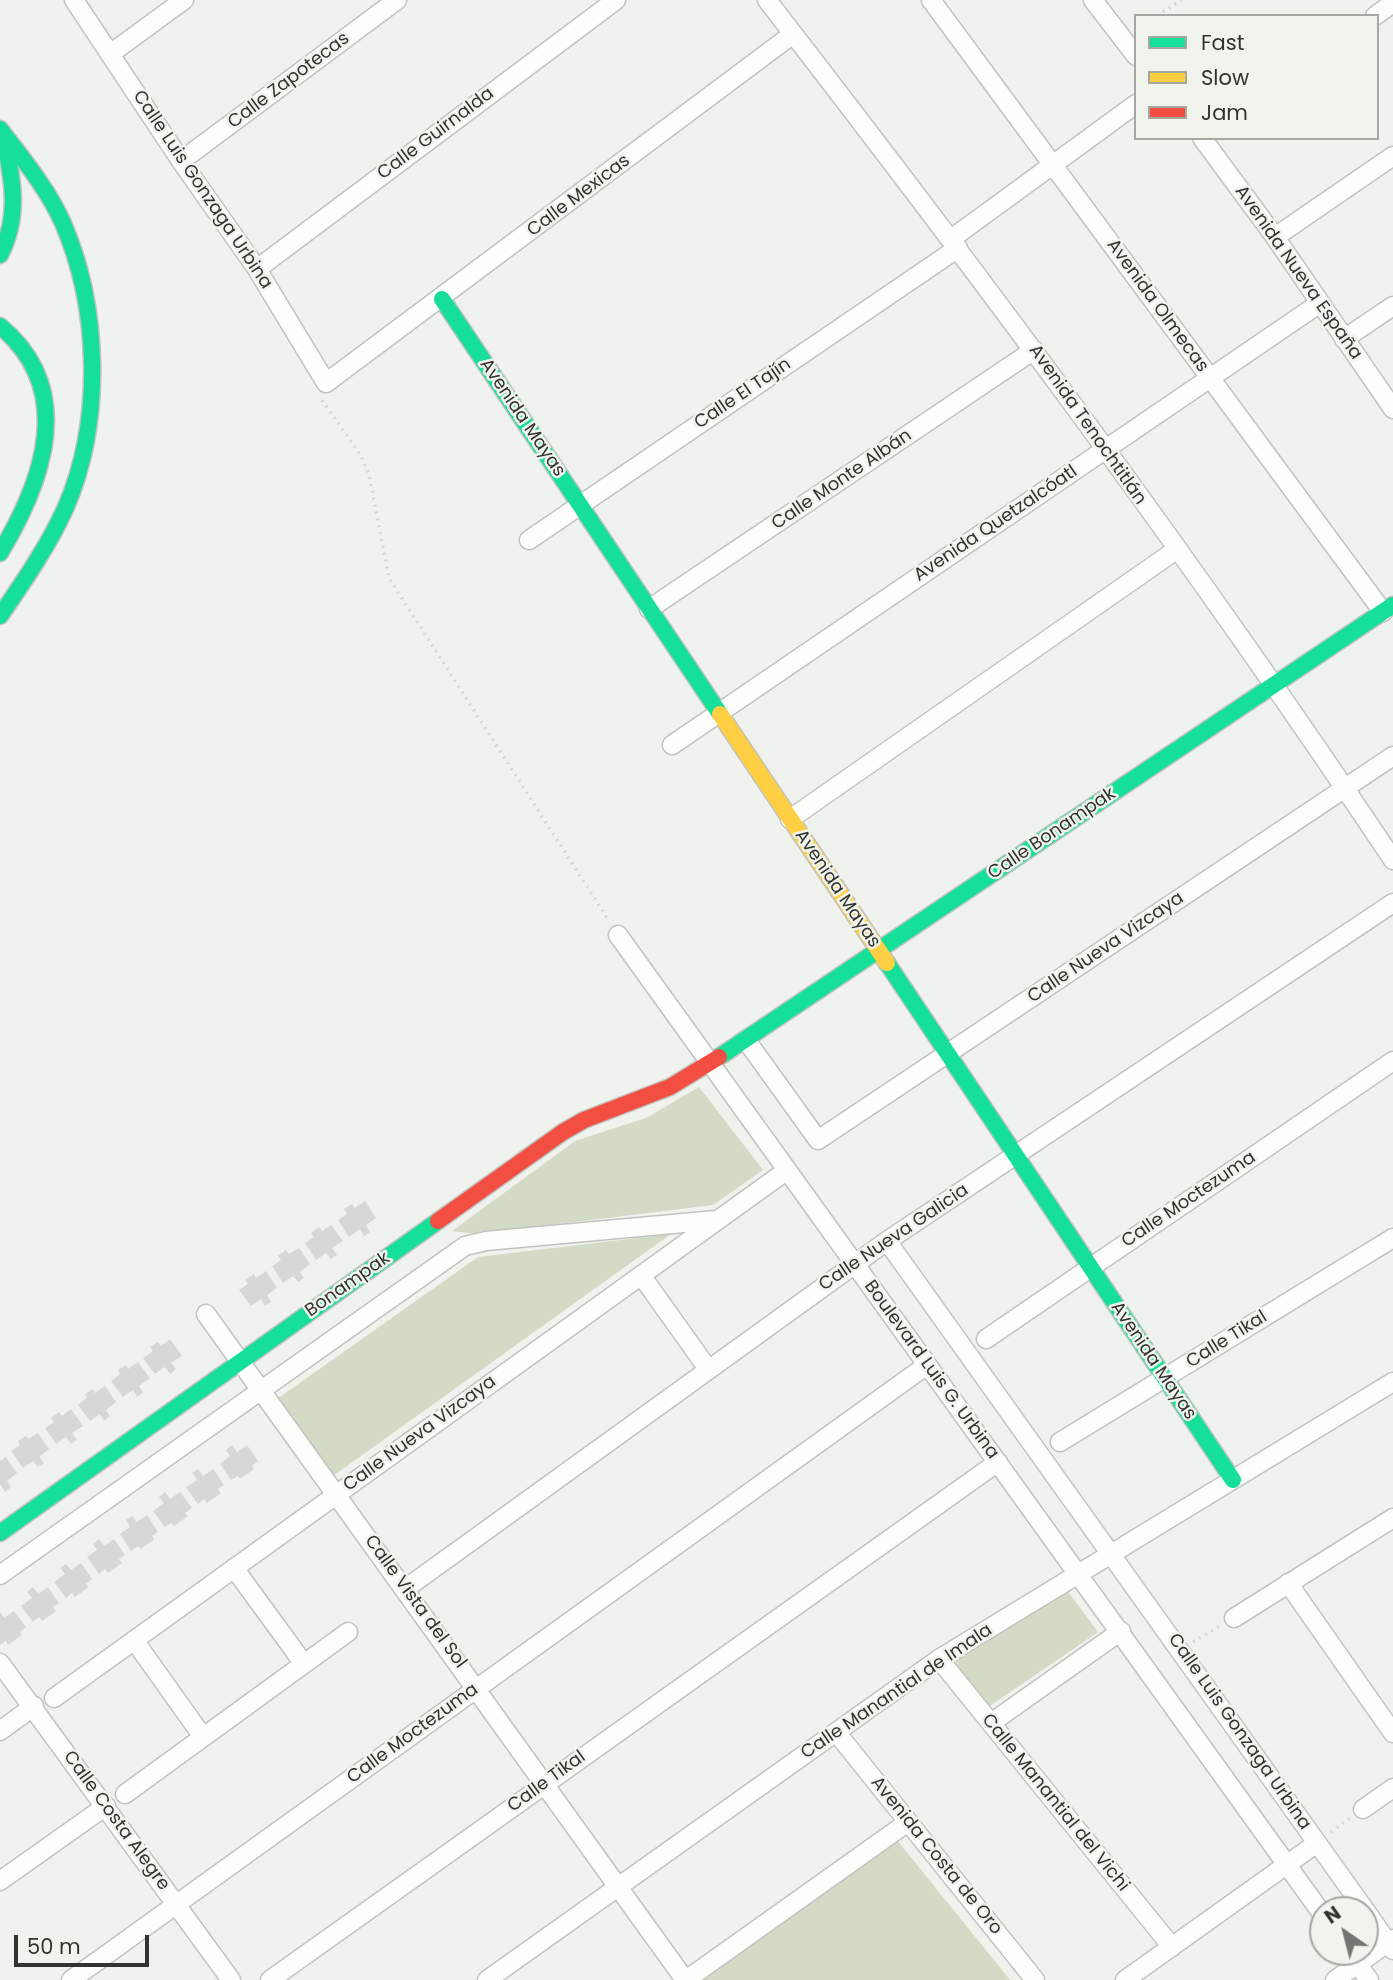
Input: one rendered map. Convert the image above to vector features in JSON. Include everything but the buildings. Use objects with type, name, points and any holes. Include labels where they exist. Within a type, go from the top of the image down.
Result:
[{"type":"street","name":"Calle Luis Gonzaga Urbina","points":[[74,0],[257,269],[326,383]]},
{"type":"street","points":[[110,54],[184,0]]},
{"type":"street","name":"Calle Zapotecas","points":[[181,161],[397,0]]},
{"type":"street","name":"Calle Guirnalda","points":[[257,269],[616,0]]},
{"type":"street","name":"Avenida Tenochtitlán","points":[[767,0],[1034,350],[1275,685],[1393,860]]},
{"type":"street","name":"Avenida Olmecas","points":[[930,0],[1210,378],[1388,608]]},
{"type":"street","points":[[1093,0],[1134,53]]},
{"type":"street","points":[[1378,14],[1393,4]]},
{"type":"street","name":"Calle Mexicas","points":[[326,383],[442,299],[793,34]]},
{"type":"street","name":"Calle El Tajín","points":[[529,540],[954,244],[1052,165],[1134,105]]},
{"type":"street","points":[[0,256],[11,231],[15,212],[15,191],[1,130]]},
{"type":"street","points":[[0,616],[66,505],[80,456],[90,390],[86,304],[66,232],[44,187],[1,130]]},
{"type":"street","name":"Avenida Nueva España","points":[[1203,140],[1275,237],[1393,409]]},
{"type":"street","points":[[1275,237],[1393,156]]},
{"type":"street","name":"Avenida Mayas","points":[[442,299],[1233,1480]]},
{"type":"street","name":"Avenida Quetzalcóatl","points":[[672,746],[1320,303]]},
{"type":"street","points":[[1344,339],[1393,306]]},
{"type":"street","points":[[0,326],[20,346],[41,383],[49,424],[41,464],[22,519],[0,553]]},
{"type":"street","name":"Calle Monte Albán","points":[[649,609],[1034,350]]},
{"type":"street","points":[[790,819],[1176,550]]},
{"type":"street","name":"Calle Bonampak","points":[[710,1063],[1388,608]]},
{"type":"street","name":"Calle Nueva Vizcaya","points":[[746,1040],[818,1140],[1393,757]]},
{"type":"street","name":"Calle Nueva Galicia","points":[[405,1589],[853,1264],[1393,903]]},
{"type":"street","name":"Boulevard Luis G. Urbina","points":[[618,934],[853,1264],[1080,1573]]},
{"type":"street","name":"Calle Moctezuma","points":[[986,1339],[1393,1061]]},
{"type":"street","name":"Bonampak","points":[[0,1533],[563,1132],[584,1120],[670,1087],[710,1063]]},
{"type":"street","name":"Calle Nueva Vizcaya","points":[[54,1698],[786,1171]]},
{"type":"street","name":"Bonampak","points":[[0,1575],[465,1246],[486,1241],[718,1220]]},
{"type":"street","name":"Calle Tikal","points":[[1060,1442],[1393,1238]]},
{"type":"street","points":[[887,1241],[1112,1553]]},
{"type":"street","points":[[640,1275],[708,1369]]},
{"type":"street","name":"Calle Vista del Sol","points":[[206,1314],[686,1980]]},
{"type":"street","name":"Calle Moctezuma","points":[[71,1980],[927,1365]]},
{"type":"street","name":"Calle Manantial de Imala","points":[[488,1980],[939,1659],[1393,1382]]},
{"type":"street","name":"Calle Tikal","points":[[270,1980],[998,1462]]},
{"type":"street","points":[[1234,1618],[1288,1583],[1390,1525]]},
{"type":"street","name":"Calle Luis Gonzaga Urbina","points":[[1112,1553],[1355,1896]]},
{"type":"street","points":[[234,1568],[304,1664]]},
{"type":"street","name":"Calle Luis Gonzaga Urbina","points":[[1080,1573],[1310,1896]]},
{"type":"street","points":[[1288,1583],[1393,1733]]},
{"type":"street","points":[[991,1723],[1121,1631]]},
{"type":"street","points":[[125,1794],[348,1632]]},
{"type":"street","points":[[134,1640],[203,1737]]},
{"type":"street","name":"Calle Manantial del Vichi","points":[[939,1659],[1171,1947]]},
{"type":"street","name":"Calle Costa Alegre","points":[[0,1663],[34,1706],[231,1980]]},
{"type":"street","points":[[0,1731],[34,1706]]},
{"type":"street","name":"Avenida Costa de Oro","points":[[836,1732],[1035,1980]]},
{"type":"street","points":[[1363,1809],[1393,1788]]},
{"type":"street","points":[[0,1881],[106,1806]]},
{"type":"street","points":[[686,1980],[908,1822]]},
{"type":"street","points":[[1125,1980],[1317,1843]]},
{"type":"street","name":"Calle Luis Gonzaga Urbina","points":[[1379,1928],[1391,1944]]},
{"type":"street","points":[[1335,1980],[1347,1966]]},
{"type":"path","points":[[1160,14],[1181,0]]},
{"type":"path","points":[[326,383],[319,390],[320,397],[361,456],[369,474],[389,578],[618,934]]},
{"type":"path","points":[[1181,1650],[1234,1618]]},
{"type":"path","points":[[1317,1843],[1363,1809]]},
{"type":"green space","points":[[699,1087],[763,1170],[713,1205],[476,1234],[452,1231],[575,1141],[646,1118]]},
{"type":"green space","points":[[671,1234],[333,1476],[277,1399],[478,1257]]},
{"type":"green space","points":[[1066,1589],[1098,1632],[984,1710],[947,1665]]},
{"type":"green space","points":[[897,1840],[1010,1980],[704,1980]]},
{"type":"traffic: fast","points":[[0,129],[42,185],[62,221],[75,254],[90,327],[92,364],[86,438],[78,474],[66,507],[44,549],[0,616]]},
{"type":"traffic: fast","points":[[0,255],[10,226],[13,198],[4,139]]},
{"type":"traffic: fast","points":[[442,299],[720,714]]},
{"type":"traffic: fast","points":[[0,326],[24,351],[39,378],[45,407],[45,437],[39,467],[29,497],[0,553]]},
{"type":"traffic: fast","points":[[719,1057],[1393,605]]},
{"type":"traffic: fast","points":[[887,963],[1233,1480]]},
{"type":"traffic: fast","points":[[0,1533],[438,1221]]},
{"type":"traffic: slow","points":[[720,714],[887,963]]},
{"type":"traffic: jam","points":[[438,1221],[563,1132],[584,1120],[670,1087],[719,1057]]}]
